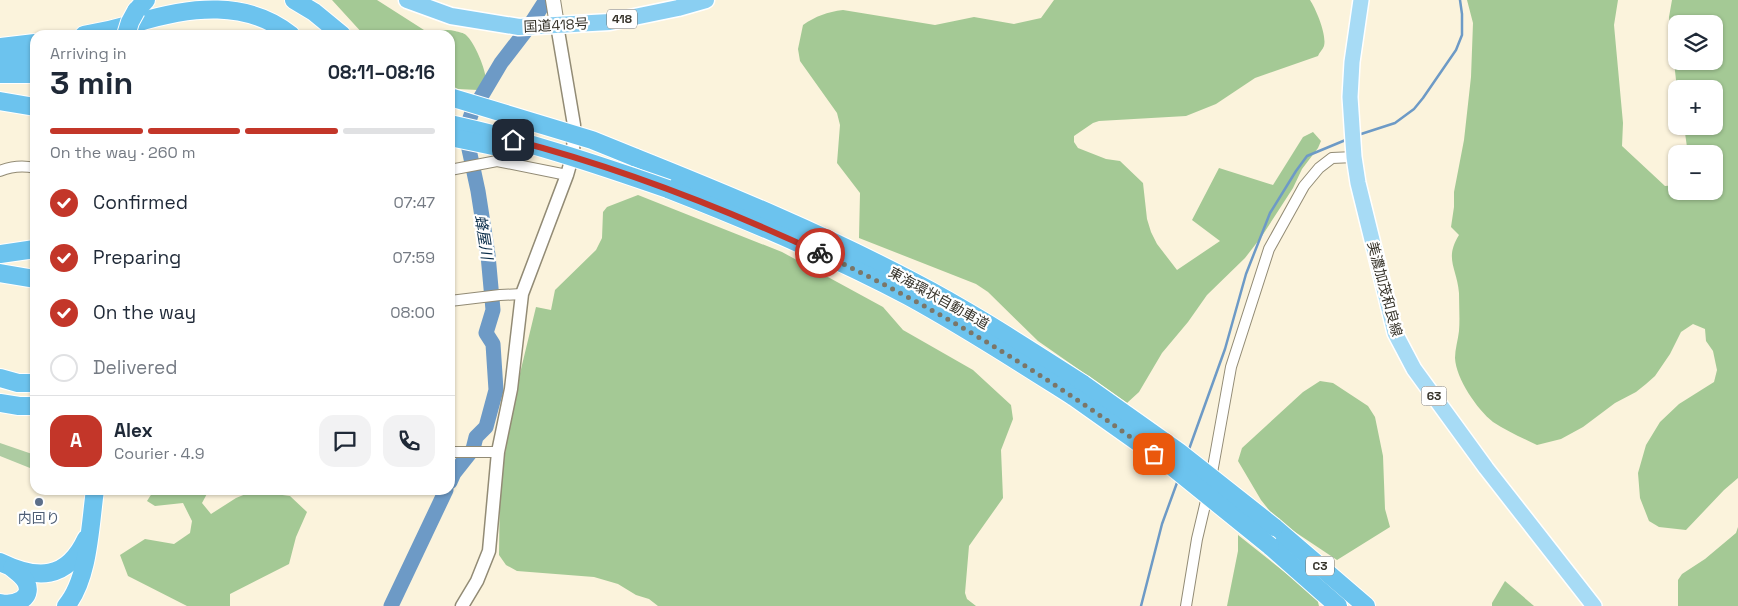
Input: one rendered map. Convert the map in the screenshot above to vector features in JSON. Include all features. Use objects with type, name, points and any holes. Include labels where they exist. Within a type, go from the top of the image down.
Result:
[{"type":"highway","points":[[294,0],[314,12],[336,30]]},
{"type":"highway","name":"国道418号","points":[[407,0],[451,16],[519,27],[610,22],[678,8],[706,0]]},
{"type":"highway","points":[[106,30],[136,23],[188,6],[218,2],[246,4],[256,8],[279,22],[286,30]]},
{"type":"highway","points":[[128,30],[141,5]]},
{"type":"highway","points":[[0,47],[30,44]]},
{"type":"highway","points":[[0,57],[30,57]]},
{"type":"highway","points":[[0,74],[30,74]]},
{"type":"highway","points":[[455,98],[592,140],[634,157]]},
{"type":"highway","points":[[0,101],[30,106]]},
{"type":"highway","name":"東海環状自動車道","points":[[455,107],[525,125],[634,157],[671,181],[908,296],[970,332],[1078,390],[1179,452],[1274,527],[1366,606]]},
{"type":"highway","name":"東海環状自動車道","points":[[455,125],[529,144],[598,165],[671,181]]},
{"type":"highway","points":[[455,138],[671,181]]},
{"type":"highway","points":[[0,254],[30,251]]},
{"type":"highway","points":[[0,260],[30,260]]},
{"type":"highway","points":[[0,272],[30,270]]},
{"type":"highway","points":[[0,272],[30,278]]},
{"type":"highway","points":[[0,378],[18,383],[30,383]]},
{"type":"highway","name":"東海環状自動車道","points":[[1078,390],[1270,546],[1338,606]]},
{"type":"highway","points":[[0,403],[30,406]]},
{"type":"highway","points":[[66,606],[76,592],[83,575],[94,495]]},
{"type":"highway","points":[[5,564],[32,574],[50,572],[74,558],[89,534]]},
{"type":"highway","points":[[0,603],[5,605],[15,604],[24,599],[28,586],[23,578],[5,564]]},
{"type":"main road","name":"美濃加茂和良線","points":[[1361,0],[1352,62],[1350,97],[1353,153],[1395,332],[1414,369],[1486,468],[1594,606]]},
{"type":"main road","points":[[553,2],[557,25]]},
{"type":"street","points":[[462,606],[477,580],[488,551],[498,452],[511,389],[522,294],[567,175],[573,154],[574,125],[557,25]]},
{"type":"street","points":[[1186,606],[1197,539],[1213,471],[1232,367],[1268,249],[1304,186],[1319,168],[1332,158],[1353,153]]},
{"type":"street","points":[[455,169],[497,161],[567,175]]},
{"type":"street","points":[[0,171],[14,166],[30,167]]},
{"type":"street","points":[[455,300],[522,294]]},
{"type":"street","points":[[455,452],[498,452]]},
{"type":"green space","points":[[332,0],[377,0],[424,30],[359,30]]},
{"type":"green space","points":[[1054,0],[1310,0],[1324,35],[1324,46],[1318,56],[1255,78],[1216,104],[1186,116],[1099,121],[1074,136],[1074,142],[1078,148],[1106,159],[1120,161],[1143,183],[1147,219],[1151,232],[1157,244],[1177,270],[1220,241],[1192,220],[1219,168],[1273,185],[1303,137],[1313,132],[1321,141],[1262,236],[1245,258],[1207,295],[1188,322],[1162,353],[1139,392],[1127,403],[1038,341],[988,292],[976,284],[859,238],[860,193],[837,163],[840,125],[837,113],[800,61],[798,49],[803,25],[817,17],[832,12],[843,10],[935,25],[974,17],[1014,24],[1041,18]]},
{"type":"green space","points":[[1467,0],[1618,0],[1614,25],[1623,123],[1622,146],[1665,186],[1668,186],[1668,200],[1723,200],[1723,145],[1687,145],[1685,135],[1723,135],[1723,80],[1676,80],[1675,70],[1723,70],[1723,15],[1669,15],[1672,0],[1738,0],[1738,478],[1686,530],[1659,527],[1649,521],[1640,498],[1638,473],[1646,445],[1660,422],[1679,404],[1714,382],[1717,370],[1713,351],[1706,341],[1705,329],[1693,324],[1681,332],[1670,354],[1655,376],[1636,392],[1615,403],[1583,427],[1561,439],[1537,445],[1493,422],[1474,402],[1463,384],[1455,358],[1459,334],[1459,293],[1452,257],[1452,251],[1459,235],[1451,227],[1454,192],[1464,140],[1471,77],[1473,23]]},
{"type":"green space","points":[[455,31],[466,35],[476,50],[486,81],[478,90],[455,88]]},
{"type":"green space","points":[[638,195],[782,252],[883,307],[903,330],[973,370],[1011,405],[1013,419],[1001,450],[1003,498],[969,546],[965,593],[967,599],[976,606],[658,606],[649,599],[636,595],[618,584],[594,577],[517,571],[506,565],[499,555],[500,483],[515,394],[536,307],[551,310],[555,290],[596,250],[602,238],[603,212],[607,207]]},
{"type":"green space","points":[[1320,381],[1333,383],[1368,406],[1375,417],[1383,456],[1385,509],[1390,527],[1337,560],[1277,520],[1261,500],[1238,461],[1242,448],[1303,392]]},
{"type":"green space","points":[[0,443],[30,453],[30,468],[0,456]]},
{"type":"green space","points":[[151,495],[206,495],[202,503],[211,514],[243,495],[283,495],[290,496],[307,512],[296,537],[289,564],[230,594],[230,606],[187,606],[128,576],[120,555],[145,539],[174,544],[190,533],[192,521],[183,503],[155,506],[147,501]]},
{"type":"green space","points":[[1738,527],[1738,606],[1678,606],[1678,580],[1682,574],[1705,559],[1736,533]]},
{"type":"green space","points":[[1238,535],[1317,598],[1319,606],[1227,606],[1238,551]]},
{"type":"green space","points":[[1505,581],[1534,606],[1492,606]]},
{"type":"waterway","name":"蜂屋川","points":[[455,472],[473,449],[476,437],[486,427],[496,390],[493,344],[486,333],[493,310],[488,255],[478,191],[467,140],[468,124],[472,112],[501,63],[528,28],[546,0]]},
{"type":"waterway","points":[[1358,135],[1395,123],[1414,109],[1423,98],[1456,50],[1462,35],[1460,0]]},
{"type":"waterway","points":[[1188,452],[1225,349],[1246,274],[1270,213],[1307,156],[1348,139]]},
{"type":"waterway","points":[[1141,606],[1162,524],[1178,480]]},
{"type":"waterway","name":"蜂屋川","points":[[391,606],[444,495]]},
{"type":"way so far","points":[[820,253],[908,296],[970,332],[1074,397],[1154,454]]},
{"type":"place","name":"内回り","points":[[39,502]]},
{"type":"route","points":[[513,140],[598,165],[668,189],[727,212],[820,253]]}]
